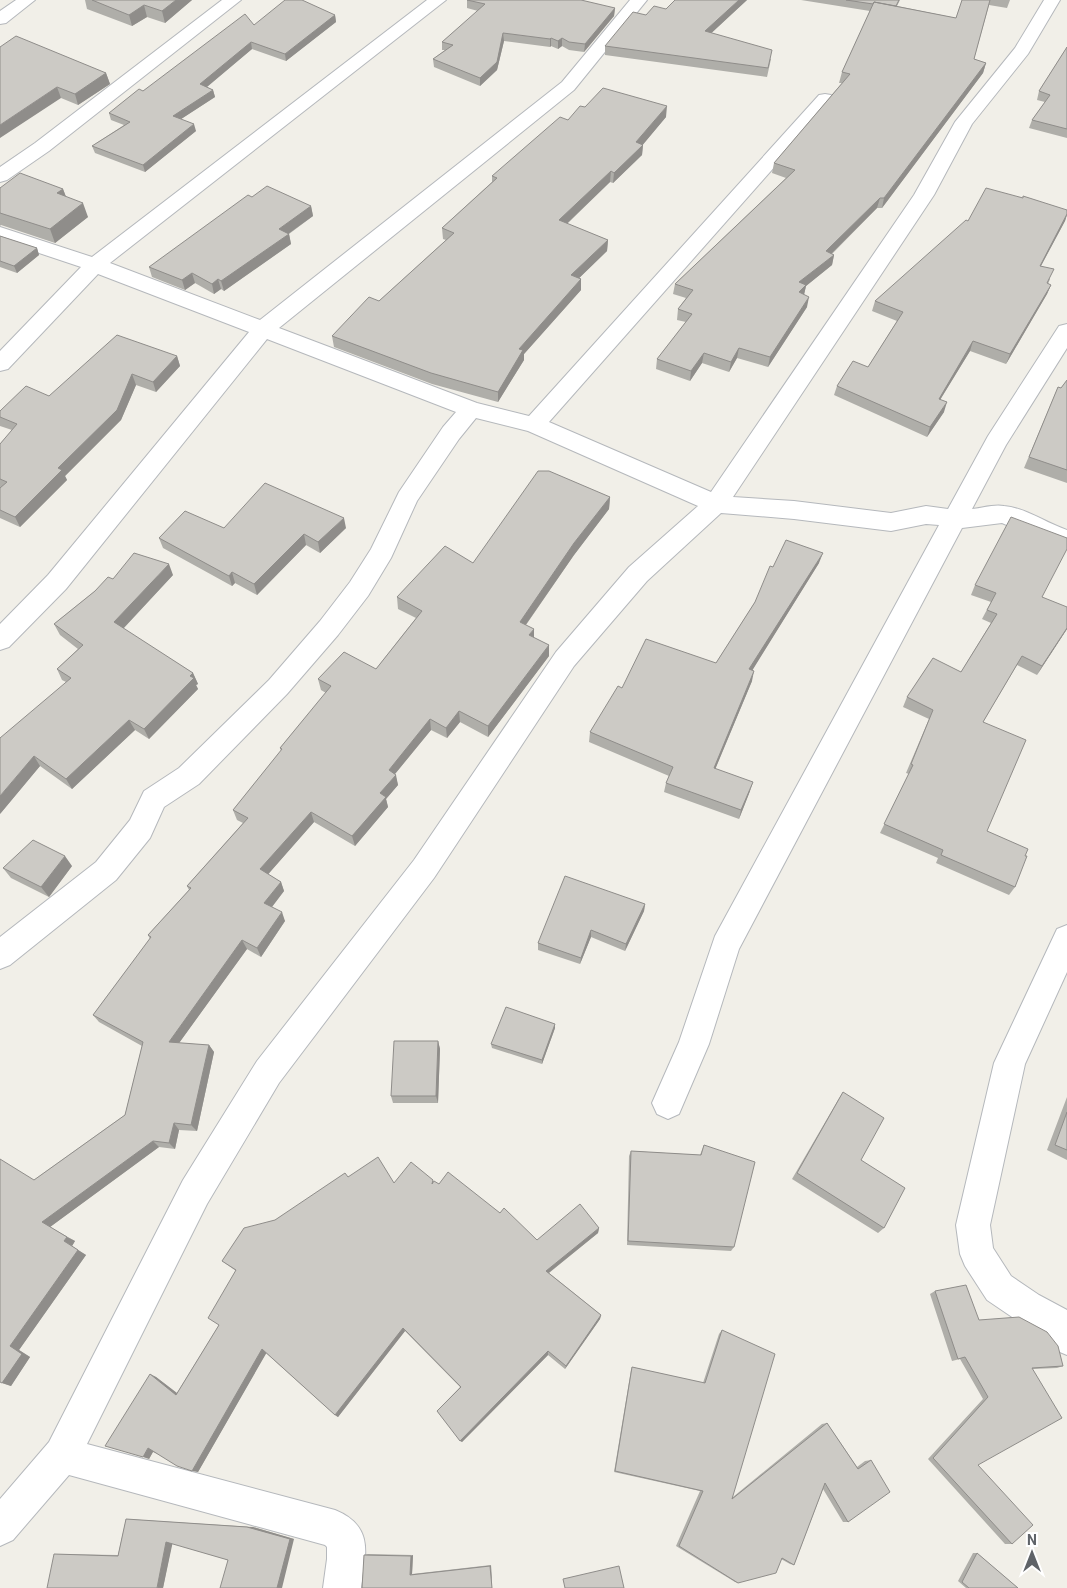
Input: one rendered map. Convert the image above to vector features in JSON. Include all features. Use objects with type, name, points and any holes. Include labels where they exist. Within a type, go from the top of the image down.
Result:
[{"type":"street","points":[[0,19],[26,0]]},
{"type":"street","points":[[0,176],[50,141],[234,0]]},
{"type":"street","points":[[0,364],[95,264],[438,0]]},
{"type":"street","points":[[0,640],[57,582],[262,330],[568,86],[640,0]]},
{"type":"street","points":[[0,1527],[62,1454],[195,1192],[268,1072],[424,869],[565,659],[638,574],[716,504],[924,195],[964,122],[1022,50],[1052,0]]},
{"type":"street","points":[[534,425],[825,99]]},
{"type":"street","points":[[0,233],[95,264],[471,409],[534,425],[716,504],[794,510],[891,522],[926,515],[954,518],[990,514],[1012,516],[1040,530],[1067,539]]},
{"type":"street","points":[[668,1103],[694,1044],[725,946],[996,442],[1067,331]]},
{"type":"street","points":[[0,955],[106,871],[140,829],[154,799],[189,776],[278,687],[310,650],[359,589],[382,552],[408,498],[451,433],[471,409]]},
{"type":"street","points":[[1067,939],[1010,1063],[972,1225],[977,1254],[999,1288],[1027,1307],[1054,1321],[1067,1338]]},
{"type":"street","points":[[62,1454],[335,1529],[345,1538],[346,1559],[342,1588]]},
{"type":"building","points":[[92,0],[176,0],[162,11],[144,5],[129,15]]},
{"type":"building","points":[[285,0],[302,0],[335,15],[285,54],[251,42],[200,84],[213,90],[173,116],[194,124],[143,165],[92,146],[130,122],[109,113],[139,89],[143,91],[245,14],[254,25]]},
{"type":"building","points":[[467,0],[581,0],[615,8],[585,44],[569,42],[562,38],[558,41],[551,38],[503,33],[497,62],[480,78],[433,59],[453,45],[442,42],[485,4]]},
{"type":"building","points":[[675,0],[739,0],[705,31],[772,50],[768,68],[605,46],[633,12],[646,15],[654,6],[666,9]]},
{"type":"building","points":[[846,0],[899,0],[896,6]]},
{"type":"building","points":[[962,0],[990,0],[974,59],[986,63],[884,198],[880,198],[826,251],[834,255],[799,282],[806,285],[799,292],[809,297],[770,357],[739,348],[731,362],[704,353],[691,371],[657,359],[692,314],[678,309],[693,290],[675,284],[795,170],[774,163],[850,74],[842,72],[874,2],[956,18]]},
{"type":"building","points":[[16,36],[106,73],[75,94],[57,87],[0,125],[0,47]]},
{"type":"building","points":[[1067,47],[1067,129],[1032,120],[1050,95],[1039,91]]},
{"type":"building","points":[[603,88],[667,106],[636,142],[643,145],[614,173],[611,171],[559,220],[608,240],[571,275],[581,279],[519,349],[523,350],[498,392],[431,373],[332,336],[369,297],[379,301],[454,233],[442,228],[497,178],[492,176],[560,117],[568,120],[580,106],[585,107]]},
{"type":"building","points":[[20,173],[63,189],[57,193],[83,203],[50,229],[0,213],[0,188]]},
{"type":"building","points":[[267,186],[311,206],[279,229],[289,234],[221,281],[218,279],[212,284],[192,273],[182,280],[149,267],[248,195],[252,197]]},
{"type":"building","points":[[986,188],[1023,198],[1023,196],[1067,210],[1067,214],[1040,266],[1054,269],[1047,283],[1051,285],[1010,354],[973,341],[939,399],[947,402],[930,427],[837,386],[853,361],[868,367],[903,312],[875,301],[966,220],[968,221]]},
{"type":"building","points":[[0,236],[37,248],[14,266],[0,261]]},
{"type":"building","points":[[117,335],[177,356],[153,382],[132,374],[117,410],[58,468],[62,470],[15,517],[0,510],[0,488],[7,482],[0,479],[0,444],[17,424],[0,417],[0,411],[26,386],[49,396]]},
{"type":"building","points":[[1067,380],[1067,470],[1029,457],[1058,387],[1061,388]]},
{"type":"building","points":[[538,471],[549,471],[610,497],[574,543],[520,622],[534,629],[529,635],[549,645],[488,726],[459,711],[446,728],[430,719],[389,770],[396,775],[380,793],[386,797],[352,836],[311,812],[260,869],[281,882],[264,903],[282,912],[257,948],[242,940],[169,1042],[209,1045],[191,1125],[174,1123],[169,1143],[153,1141],[42,1222],[67,1237],[64,1241],[78,1250],[10,1346],[22,1354],[2,1383],[0,1382],[0,1159],[34,1180],[125,1115],[143,1042],[93,1015],[151,937],[148,935],[191,888],[187,886],[248,818],[233,810],[282,749],[280,748],[331,686],[318,679],[344,652],[376,669],[422,611],[397,597],[445,546],[473,563]]},
{"type":"building","points":[[265,483],[344,518],[318,542],[304,534],[254,584],[232,572],[229,576],[159,538],[185,511],[224,528]]},
{"type":"building","points":[[1011,517],[1067,538],[1067,549],[1042,597],[1067,607],[1067,628],[1042,666],[1022,656],[983,722],[1026,740],[987,831],[1028,849],[1015,887],[941,855],[943,850],[884,824],[913,765],[911,764],[933,710],[907,697],[933,658],[961,672],[997,614],[987,610],[996,593],[975,585]]},
{"type":"building","points":[[786,540],[823,553],[749,669],[754,671],[714,768],[753,782],[741,810],[666,783],[673,767],[590,732],[618,686],[622,688],[646,639],[716,663],[755,602],[770,566],[773,567]]},
{"type":"building","points":[[134,553],[169,564],[114,622],[193,673],[190,676],[194,678],[144,729],[129,720],[66,779],[34,756],[0,796],[0,738],[71,678],[57,669],[83,645],[54,624],[95,591],[108,577],[113,579]]},
{"type":"building","points":[[33,840],[65,856],[41,887],[3,868]]},
{"type":"building","points":[[565,876],[645,904],[626,944],[591,930],[581,958],[538,943]]},
{"type":"building","points":[[506,1007],[555,1024],[542,1060],[491,1044]]},
{"type":"building","points":[[394,1041],[438,1041],[436,1096],[391,1096]]},
{"type":"building","points":[[843,1092],[884,1118],[861,1160],[905,1188],[884,1228],[797,1173]]},
{"type":"building","points":[[1067,1112],[1067,1150],[1055,1145]]},
{"type":"building","points":[[704,1145],[755,1162],[734,1247],[628,1241],[631,1151],[701,1155]]},
{"type":"building","points":[[378,1157],[394,1183],[411,1162],[433,1180],[432,1184],[434,1181],[439,1184],[448,1172],[500,1213],[504,1208],[537,1240],[580,1204],[599,1228],[546,1271],[601,1315],[566,1366],[548,1351],[460,1441],[437,1411],[461,1387],[403,1328],[335,1415],[262,1349],[192,1471],[177,1466],[148,1448],[143,1457],[105,1446],[150,1374],[176,1395],[219,1325],[208,1318],[236,1270],[222,1261],[244,1228],[275,1220],[345,1173],[348,1177]]},
{"type":"building","points":[[966,1285],[979,1320],[1019,1317],[1047,1332],[1058,1346],[1063,1366],[1032,1368],[1062,1418],[978,1465],[1033,1525],[1012,1544],[933,1458],[988,1397],[965,1357],[958,1359],[935,1291]]},
{"type":"building","points":[[722,1330],[775,1354],[732,1499],[827,1423],[858,1469],[871,1460],[890,1492],[848,1522],[825,1483],[794,1565],[782,1558],[776,1573],[738,1583],[679,1546],[703,1491],[615,1471],[632,1367],[705,1383]]},
{"type":"building","points":[[126,1519],[247,1527],[290,1539],[277,1588],[220,1588],[228,1560],[166,1542],[157,1588],[47,1588],[54,1554],[118,1556]]},
{"type":"building","points":[[977,1553],[1018,1588],[969,1588],[962,1582]]},
{"type":"building","points":[[364,1555],[411,1556],[410,1575],[490,1566],[492,1588],[362,1588]]},
{"type":"building","points":[[619,1566],[624,1588],[565,1588],[563,1579]]}]
